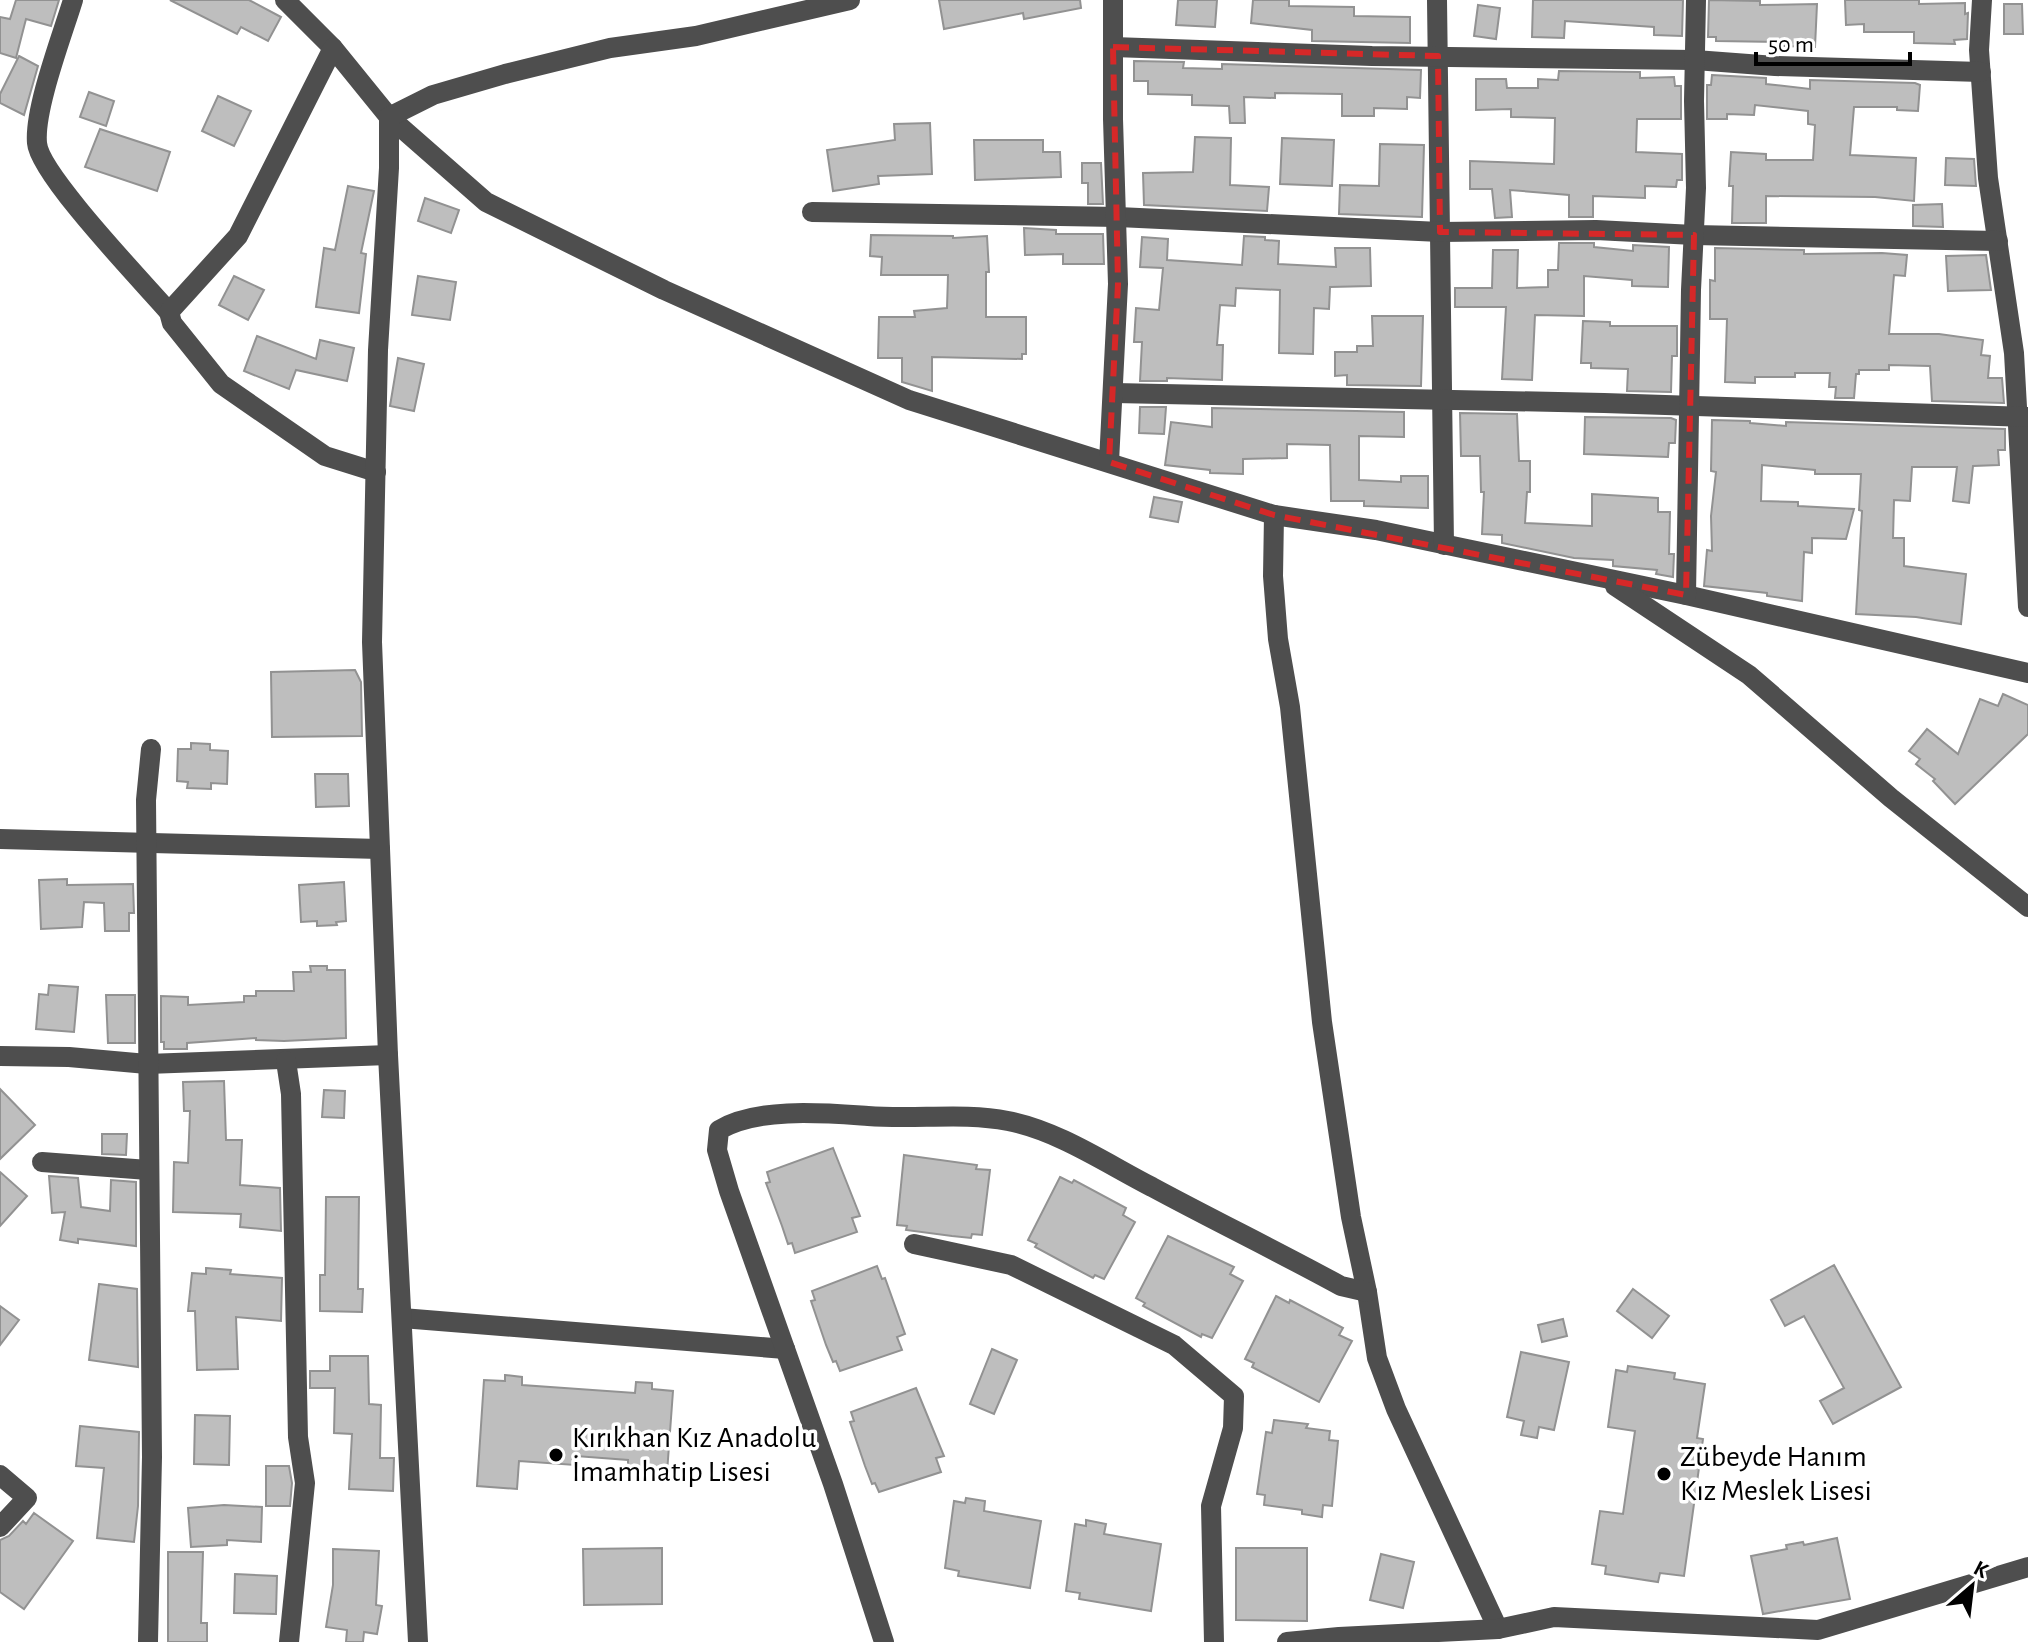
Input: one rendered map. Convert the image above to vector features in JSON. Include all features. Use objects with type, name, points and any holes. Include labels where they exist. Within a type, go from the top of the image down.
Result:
[{"type":"street","points":[[73,0],[40,111],[37,145],[50,174],[169,312],[172,323],[221,384],[325,456],[376,472]]},
{"type":"street","points":[[285,0],[333,48],[389,117],[486,202],[664,290],[909,400],[1274,515],[1376,530],[1686,595],[2028,673]]},
{"type":"street","points":[[389,117],[433,95],[505,74],[610,48],[696,36],[850,0]]},
{"type":"street","points":[[1109,462],[1114,393],[1118,217],[1113,119],[1113,0]]},
{"type":"street","points":[[1437,0],[1444,545]]},
{"type":"street","points":[[1686,595],[1696,0]]},
{"type":"street","points":[[1982,0],[1979,50],[1988,178],[2023,417],[2028,596]]},
{"type":"street","points":[[1113,47],[1372,56],[1695,60],[1775,66],[1981,72]]},
{"type":"street","points":[[169,312],[238,236],[333,48]]},
{"type":"street","points":[[389,117],[389,168],[378,350],[372,642],[388,1055],[418,1642]]},
{"type":"street","points":[[812,212],[1118,217],[1440,232],[1596,230],[1998,241]]},
{"type":"street","points":[[1114,393],[1900,411],[2023,417]]},
{"type":"street","points":[[1274,515],[1273,576],[1278,639],[1290,707],[1322,1022],[1351,1217],[1377,1358],[1391,1396],[1498,1629]]},
{"type":"street","points":[[1605,579],[1749,675],[1891,798],[2028,907]]},
{"type":"street","points":[[148,1642],[152,1457],[146,800],[151,749]]},
{"type":"street","points":[[0,839],[380,849]]},
{"type":"street","points":[[0,1056],[69,1057],[147,1064],[388,1055]]},
{"type":"street","points":[[286,1061],[291,1094],[298,1437],[305,1483],[289,1642]]},
{"type":"street","points":[[884,1642],[833,1484],[729,1191],[717,1150],[719,1130],[734,1121],[810,1111],[884,1117],[950,1116],[1006,1120],[1030,1126],[1082,1150],[1341,1286],[1367,1292]]},
{"type":"street","points":[[42,1162],[148,1170]]},
{"type":"street","points":[[914,1244],[1011,1265],[1174,1345],[1234,1396],[1233,1428],[1211,1506],[1214,1642]]},
{"type":"street","points":[[402,1318],[785,1349]]},
{"type":"street","points":[[0,1475],[27,1498],[0,1527]]},
{"type":"street","points":[[1287,1642],[1498,1629],[1554,1617],[1818,1630],[2028,1567]]},
{"type":"highlighted area","points":[[1113,47],[1438,56],[1440,232],[1694,235],[1686,595],[1274,515],[1109,462],[1118,284]]},
{"type":"building","points":[[16,0],[59,0],[51,26],[26,19],[16,58],[0,53],[0,17],[10,19]]},
{"type":"building","points":[[170,0],[249,0],[281,17],[268,41],[241,27],[237,34]]},
{"type":"building","points":[[939,0],[1080,0],[1081,8],[1024,19],[1023,13],[944,29]]},
{"type":"building","points":[[1178,0],[1217,0],[1215,27],[1176,25]]},
{"type":"building","points":[[1253,0],[1289,0],[1289,6],[1354,7],[1354,16],[1410,17],[1410,43],[1312,41],[1312,30],[1251,23]]},
{"type":"building","points":[[1533,0],[1683,0],[1682,36],[1654,35],[1654,27],[1565,21],[1564,38],[1532,37]]},
{"type":"building","points":[[1709,0],[1760,1],[1760,5],[1817,4],[1815,47],[1784,46],[1784,42],[1716,41],[1716,37],[1708,37]]},
{"type":"building","points":[[1845,0],[1965,3],[1965,14],[1968,13],[1967,39],[1954,40],[1955,44],[1914,43],[1914,32],[1864,32],[1864,24],[1846,25]]},
{"type":"building","points":[[2004,4],[2022,4],[2023,34],[2004,34]]},
{"type":"building","points":[[1478,5],[1500,8],[1496,39],[1474,36]]},
{"type":"building","points":[[19,56],[38,66],[24,115],[0,103],[0,94]]},
{"type":"building","points":[[1134,61],[1184,62],[1183,68],[1222,69],[1222,64],[1421,70],[1420,98],[1407,97],[1407,109],[1374,108],[1374,116],[1342,116],[1342,94],[1275,93],[1275,98],[1244,97],[1245,123],[1230,123],[1229,106],[1192,105],[1192,95],[1148,94],[1148,81],[1134,81]]},
{"type":"building","points":[[1559,71],[1640,72],[1640,78],[1674,77],[1675,86],[1681,86],[1681,119],[1637,119],[1636,152],[1682,154],[1682,180],[1677,180],[1676,187],[1645,186],[1645,198],[1593,196],[1593,217],[1569,217],[1569,195],[1510,190],[1512,217],[1495,218],[1492,189],[1470,189],[1470,161],[1554,164],[1555,118],[1511,117],[1511,109],[1476,110],[1476,79],[1506,79],[1507,88],[1538,88],[1538,79],[1558,80]]},
{"type":"building","points":[[1712,75],[1766,78],[1766,84],[1810,89],[1810,80],[1920,85],[1918,111],[1897,110],[1897,107],[1854,107],[1850,155],[1916,158],[1914,201],[1875,197],[1766,196],[1766,223],[1732,223],[1733,186],[1729,186],[1731,152],[1766,154],[1766,160],[1813,160],[1815,125],[1808,124],[1808,111],[1755,105],[1754,115],[1727,114],[1727,119],[1707,119],[1707,85],[1711,85]]},
{"type":"building","points":[[89,92],[114,101],[106,126],[80,117]]},
{"type":"building","points":[[218,96],[251,111],[234,146],[202,131]]},
{"type":"building","points":[[930,123],[932,174],[878,176],[879,184],[833,191],[827,150],[895,140],[894,124]]},
{"type":"building","points":[[100,129],[170,152],[157,191],[85,167]]},
{"type":"building","points":[[1195,137],[1231,138],[1230,185],[1269,187],[1267,211],[1144,205],[1143,173],[1193,172]]},
{"type":"building","points":[[1282,138],[1334,140],[1332,186],[1280,184]]},
{"type":"building","points":[[974,140],[1043,140],[1043,152],[1060,152],[1061,177],[975,180]]},
{"type":"building","points":[[1380,144],[1424,145],[1422,217],[1339,214],[1340,185],[1379,186]]},
{"type":"building","points":[[1946,158],[1974,159],[1976,186],[1945,185]]},
{"type":"building","points":[[1082,163],[1101,163],[1103,204],[1088,204],[1088,183],[1082,183]]},
{"type":"building","points":[[348,186],[374,191],[361,253],[366,254],[359,313],[316,307],[324,248],[335,250]]},
{"type":"building","points":[[425,198],[459,210],[451,233],[418,221]]},
{"type":"building","points":[[1942,204],[1943,227],[1913,226],[1913,205]]},
{"type":"building","points":[[1024,228],[1056,230],[1056,234],[1103,234],[1104,264],[1063,264],[1063,254],[1025,255]]},
{"type":"building","points":[[871,235],[987,236],[989,272],[986,272],[986,317],[1026,317],[1026,354],[1022,354],[1022,359],[932,357],[932,391],[902,382],[902,358],[878,358],[879,317],[915,317],[914,311],[947,308],[948,275],[881,275],[882,257],[870,256]]},
{"type":"building","points":[[1244,236],[1279,241],[1278,264],[1336,267],[1335,248],[1370,248],[1371,286],[1330,287],[1329,309],[1314,308],[1313,354],[1279,353],[1280,290],[1236,288],[1235,306],[1220,305],[1217,345],[1223,345],[1222,380],[1167,378],[1167,381],[1140,381],[1142,342],[1134,342],[1136,308],[1159,310],[1163,268],[1140,267],[1142,237],[1168,239],[1167,260],[1242,265]]},
{"type":"building","points":[[1559,243],[1594,243],[1594,247],[1633,251],[1633,245],[1669,247],[1668,287],[1632,286],[1632,280],[1584,276],[1584,316],[1535,315],[1532,380],[1502,379],[1506,307],[1455,307],[1455,288],[1492,288],[1493,250],[1518,250],[1517,288],[1548,287],[1548,270],[1558,270]]},
{"type":"building","points":[[1715,248],[1804,250],[1804,254],[1907,255],[1905,276],[1894,275],[1889,334],[1939,334],[1983,340],[1981,355],[1990,356],[1988,378],[2002,378],[2004,403],[1932,401],[1930,366],[1889,365],[1889,370],[1859,370],[1854,398],[1835,398],[1836,387],[1829,387],[1830,373],[1755,377],[1755,383],[1725,382],[1727,319],[1710,319],[1710,280],[1715,281]]},
{"type":"building","points":[[1986,255],[1991,290],[1948,291],[1946,256]]},
{"type":"building","points":[[234,276],[264,290],[248,320],[219,305]]},
{"type":"building","points":[[418,276],[456,282],[450,320],[412,315]]},
{"type":"building","points":[[1372,316],[1423,316],[1421,386],[1347,385],[1347,375],[1335,376],[1335,352],[1357,352],[1357,346],[1373,346]]},
{"type":"building","points":[[1583,321],[1610,322],[1610,326],[1677,326],[1677,356],[1672,356],[1671,392],[1627,391],[1628,369],[1591,368],[1591,363],[1581,363]]},
{"type":"building","points":[[257,336],[316,359],[320,340],[354,348],[347,381],[296,370],[289,389],[244,371]]},
{"type":"building","points":[[398,358],[424,364],[414,411],[390,406]]},
{"type":"building","points":[[1140,407],[1166,407],[1164,434],[1139,433]]},
{"type":"building","points":[[1212,408],[1404,412],[1404,437],[1359,436],[1359,480],[1401,482],[1401,476],[1428,476],[1428,508],[1364,506],[1364,501],[1331,501],[1330,445],[1287,444],[1287,458],[1243,459],[1243,474],[1210,473],[1210,470],[1165,465],[1171,422],[1212,427]]},
{"type":"building","points":[[1460,413],[1517,414],[1519,461],[1530,461],[1530,492],[1527,492],[1525,523],[1592,526],[1592,494],[1658,498],[1658,512],[1670,512],[1669,554],[1674,554],[1673,577],[1656,574],[1657,570],[1613,566],[1613,560],[1574,558],[1502,543],[1502,535],[1482,534],[1484,492],[1481,492],[1480,456],[1461,456]]},
{"type":"building","points":[[1585,417],[1671,418],[1676,420],[1675,443],[1669,443],[1668,457],[1584,454]]},
{"type":"building","points":[[1712,420],[1786,426],[1786,422],[2005,429],[2005,450],[1998,450],[1999,465],[1973,466],[1969,503],[1953,501],[1957,467],[1912,467],[1910,501],[1894,500],[1893,538],[1904,538],[1904,566],[1966,574],[1961,624],[1916,617],[1856,614],[1861,474],[1815,474],[1815,470],[1762,465],[1761,501],[1854,509],[1846,539],[1812,538],[1812,553],[1804,552],[1802,601],[1767,596],[1767,593],[1704,586],[1707,550],[1712,551],[1711,516],[1716,472],[1711,471]]},
{"type":"building","points":[[1154,497],[1182,502],[1178,522],[1150,517]]},
{"type":"building","points":[[355,670],[361,682],[362,736],[272,737],[271,672]]},
{"type":"building","points":[[2003,694],[2028,705],[2028,734],[1955,804],[1933,781],[1935,779],[1916,764],[1920,759],[1909,751],[1927,729],[1958,754],[1980,699],[1998,706]]},
{"type":"building","points":[[191,743],[210,744],[210,750],[228,751],[227,784],[211,783],[211,789],[187,788],[188,782],[177,781],[178,749],[191,749]]},
{"type":"building","points":[[315,774],[348,774],[349,806],[316,807]]},
{"type":"building","points":[[67,879],[67,885],[133,884],[134,913],[129,913],[129,931],[105,931],[104,903],[84,902],[82,927],[41,929],[39,880]]},
{"type":"building","points":[[344,882],[346,921],[336,922],[337,925],[317,926],[317,921],[301,922],[299,885]]},
{"type":"building","points":[[310,966],[345,970],[346,1038],[284,1041],[256,1038],[187,1043],[187,1049],[164,1049],[164,1042],[161,1042],[161,996],[188,997],[188,1005],[244,1002],[244,996],[256,996],[256,991],[294,991],[293,972],[311,972]]},
{"type":"building","points":[[49,985],[78,987],[74,1032],[36,1029],[39,994],[48,995]]},
{"type":"building","points":[[106,995],[135,995],[135,1043],[108,1043]]},
{"type":"building","points":[[224,1081],[226,1140],[242,1140],[240,1185],[280,1188],[281,1231],[240,1227],[241,1214],[173,1212],[174,1162],[188,1163],[190,1111],[184,1111],[183,1082]]},
{"type":"building","points":[[0,1089],[35,1125],[0,1159]]},
{"type":"building","points":[[324,1090],[345,1091],[344,1118],[322,1117]]},
{"type":"building","points":[[102,1134],[127,1134],[126,1155],[102,1154]]},
{"type":"building","points":[[833,1148],[860,1216],[852,1218],[857,1232],[795,1253],[792,1243],[788,1244],[766,1183],[770,1182],[767,1172]]},
{"type":"building","points":[[904,1155],[977,1165],[976,1169],[990,1170],[982,1235],[972,1234],[971,1238],[952,1236],[906,1230],[907,1226],[897,1225]]},
{"type":"building","points":[[0,1172],[27,1196],[0,1226]]},
{"type":"building","points":[[49,1176],[78,1178],[81,1207],[110,1211],[111,1180],[136,1182],[136,1246],[78,1239],[78,1243],[60,1240],[65,1212],[52,1213]]},
{"type":"building","points":[[1060,1177],[1072,1183],[1074,1180],[1126,1208],[1123,1215],[1135,1222],[1104,1279],[1095,1275],[1093,1278],[1035,1247],[1037,1244],[1028,1240]]},
{"type":"building","points":[[326,1197],[359,1197],[358,1289],[363,1289],[362,1312],[320,1311],[320,1275],[325,1275]]},
{"type":"building","points":[[1168,1236],[1234,1267],[1230,1274],[1243,1281],[1212,1338],[1202,1334],[1201,1337],[1143,1306],[1145,1303],[1136,1298]]},
{"type":"building","points":[[1834,1265],[1901,1387],[1833,1424],[1820,1401],[1844,1388],[1804,1316],[1785,1326],[1771,1300]]},
{"type":"building","points":[[877,1266],[882,1279],[885,1278],[905,1334],[897,1337],[902,1350],[840,1371],[826,1345],[811,1301],[815,1300],[812,1291]]},
{"type":"building","points":[[206,1268],[231,1270],[230,1274],[282,1278],[281,1321],[236,1317],[238,1369],[197,1370],[195,1311],[188,1311],[192,1273],[206,1274]]},
{"type":"building","points":[[99,1284],[137,1289],[138,1367],[89,1360]]},
{"type":"building","points":[[1633,1289],[1669,1316],[1652,1338],[1617,1311]]},
{"type":"building","points":[[1276,1296],[1289,1303],[1290,1300],[1343,1328],[1339,1335],[1352,1341],[1319,1402],[1252,1367],[1254,1363],[1245,1359]]},
{"type":"building","points":[[0,1306],[19,1320],[0,1345]]},
{"type":"building","points":[[1563,1319],[1567,1336],[1542,1342],[1538,1325]]},
{"type":"building","points":[[992,1349],[1017,1360],[994,1414],[970,1404]]},
{"type":"building","points":[[1521,1352],[1569,1362],[1554,1430],[1539,1427],[1537,1438],[1521,1435],[1524,1421],[1507,1417]]},
{"type":"building","points":[[330,1356],[368,1356],[369,1404],[381,1405],[380,1458],[394,1458],[393,1491],[349,1489],[352,1434],[334,1433],[335,1388],[310,1388],[310,1371],[330,1371]]},
{"type":"building","name":"Zübeyde Hanım Kız Meslek Lisesi","points":[[1628,1366],[1675,1373],[1674,1379],[1705,1384],[1697,1438],[1703,1439],[1684,1576],[1660,1573],[1658,1582],[1605,1574],[1606,1566],[1592,1564],[1600,1511],[1623,1514],[1635,1431],[1608,1427],[1616,1370],[1627,1372]]},
{"type":"building","name":"Kırıkhan Kız Anadolu İmamhatip Lisesi","points":[[505,1375],[522,1377],[522,1385],[635,1393],[636,1382],[652,1383],[652,1389],[673,1391],[667,1473],[628,1470],[628,1460],[576,1456],[575,1465],[519,1461],[517,1489],[477,1486],[484,1380],[505,1381]]},
{"type":"building","points":[[916,1388],[944,1456],[936,1458],[941,1472],[879,1492],[865,1466],[850,1422],[854,1421],[851,1412]]},
{"type":"building","points":[[195,1415],[230,1416],[229,1465],[194,1464]]},
{"type":"building","points":[[1274,1420],[1308,1424],[1306,1428],[1330,1431],[1329,1440],[1338,1441],[1332,1506],[1323,1505],[1322,1517],[1302,1514],[1302,1510],[1264,1505],[1265,1495],[1257,1494],[1266,1432],[1272,1433]]},
{"type":"building","points":[[80,1426],[139,1432],[134,1542],[97,1538],[104,1468],[76,1466]]},
{"type":"building","points":[[266,1466],[289,1466],[292,1483],[290,1506],[266,1506]]},
{"type":"building","points":[[966,1498],[985,1501],[984,1511],[1041,1521],[1030,1588],[958,1576],[959,1571],[945,1568],[954,1501],[965,1503]]},
{"type":"building","points":[[224,1505],[262,1507],[261,1542],[227,1540],[227,1545],[191,1547],[188,1508]]},
{"type":"building","points":[[34,1513],[73,1541],[24,1609],[0,1592],[0,1540],[9,1536],[23,1521],[26,1524]]},
{"type":"building","points":[[1086,1520],[1106,1524],[1104,1534],[1161,1544],[1151,1611],[1079,1599],[1080,1593],[1066,1591],[1075,1524],[1086,1526]]},
{"type":"building","name":"Zübeyde Hanım Kız Meslek Lisesi","points":[[1837,1538],[1850,1599],[1763,1614],[1751,1556],[1787,1549],[1786,1545],[1803,1542],[1804,1545]]},
{"type":"building","points":[[662,1548],[662,1604],[584,1605],[583,1549]]},
{"type":"building","points":[[1236,1548],[1307,1548],[1307,1621],[1236,1620]]},
{"type":"building","points":[[333,1549],[379,1551],[376,1605],[382,1606],[377,1634],[364,1632],[363,1642],[346,1642],[347,1630],[326,1627],[333,1585]]},
{"type":"building","points":[[168,1552],[203,1552],[201,1623],[207,1623],[207,1642],[168,1642]]},
{"type":"building","points":[[1381,1554],[1414,1562],[1403,1608],[1370,1600]]},
{"type":"building","points":[[235,1574],[277,1576],[276,1614],[234,1613]]},
{"type":"place","name":"Kırıkhan Kız Anadolu İmamhatip Lisesi","points":[[556,1455]]},
{"type":"place","name":"Zübeyde Hanım Kız Meslek Lisesi","points":[[1664,1474]]}]
